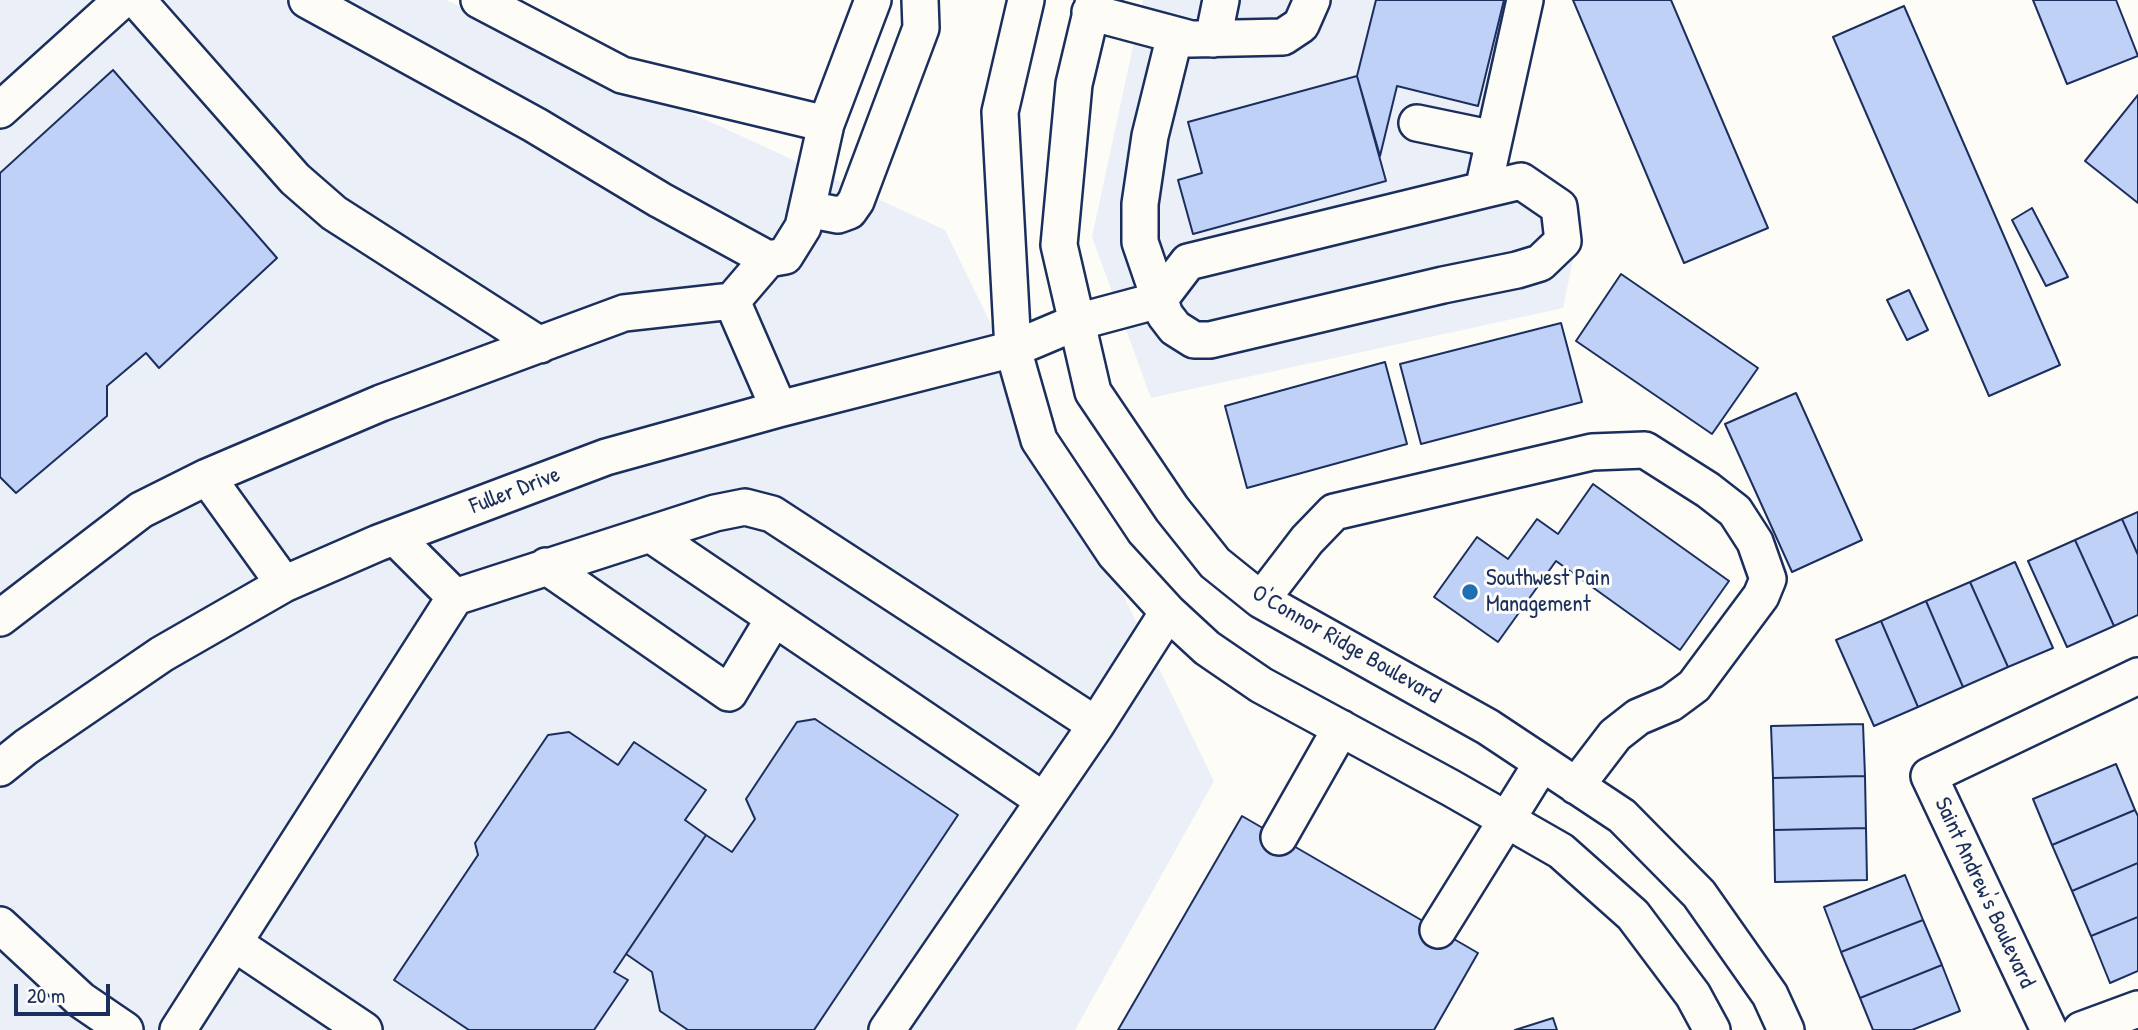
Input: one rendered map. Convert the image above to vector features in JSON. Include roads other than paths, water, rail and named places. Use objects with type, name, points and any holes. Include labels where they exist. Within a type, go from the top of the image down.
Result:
[{"type":"street","points":[[0,110],[122,0]]},
{"type":"street","points":[[137,0],[295,179],[334,214],[540,345]]},
{"type":"street","points":[[307,0],[535,125],[660,200],[768,258],[785,256],[803,228],[825,124],[873,0]]},
{"type":"street","points":[[479,0],[622,75],[825,124]]},
{"type":"street","points":[[807,209],[838,215],[849,211],[856,201],[921,28],[920,0]]},
{"type":"street","points":[[1026,0],[1000,112],[1013,349],[1039,440],[1115,554],[1168,612],[1207,648],[1261,685],[1560,850],[1633,915],[1693,995],[1712,1030]]},
{"type":"street","points":[[1213,38],[1221,0]]},
{"type":"street","points":[[1092,6],[1191,39],[1283,37],[1301,25],[1312,0]]},
{"type":"street","points":[[1483,190],[1525,0]]},
{"type":"street","name":"O'Connor Ridge Boulevard","points":[[1092,6],[1074,84],[1059,246],[1093,392],[1180,520],[1215,563],[1261,600],[1488,727],[1622,816],[1699,894],[1770,995],[1786,1030]]},
{"type":"street","points":[[1159,300],[1188,262],[1521,181],[1559,207],[1563,241],[1539,263],[1517,270],[1210,340],[1194,341],[1175,328],[1165,315],[1159,300],[1140,242],[1140,204],[1150,136],[1175,35]]},
{"type":"street","points":[[1417,123],[1494,139]]},
{"type":"street","points":[[0,618],[141,510],[207,477],[381,403],[624,313],[732,301],[768,258]]},
{"type":"street","name":"Fuller Drive","points":[[0,768],[26,747],[162,654],[284,584],[395,537],[606,457],[1013,349],[1077,322],[1159,300]]},
{"type":"street","points":[[732,301],[779,409]]},
{"type":"street","points":[[1261,600],[1307,540],[1334,512],[1592,452],[1645,450],[1708,490],[1735,511],[1755,542],[1768,579],[1761,596],[1694,686],[1671,703],[1638,717],[1615,735],[1576,786]]},
{"type":"street","points":[[207,477],[284,584]]},
{"type":"street","points":[[178,1030],[455,597],[546,566],[715,513],[745,508],[772,514],[1096,724]]},
{"type":"street","points":[[650,534],[1043,800]]},
{"type":"street","points":[[395,537],[455,597]]},
{"type":"street","points":[[546,566],[729,693],[774,618]]},
{"type":"street","points":[[887,1030],[1096,724],[1168,612]]},
{"type":"street","name":"Saint Andrew's Boulevard","points":[[2049,1030],[1929,776],[2138,676]]},
{"type":"street","points":[[1279,837],[1341,728]]},
{"type":"street","points":[[1438,930],[1542,763]]},
{"type":"street","points":[[0,925],[81,1000],[125,1030]]},
{"type":"street","points":[[234,943],[364,1030]]},
{"type":"street","points":[[2081,1030],[2138,1009]]},
{"type":"place","name":"Southwest Pain Management","points":[[1470,592]]}]
